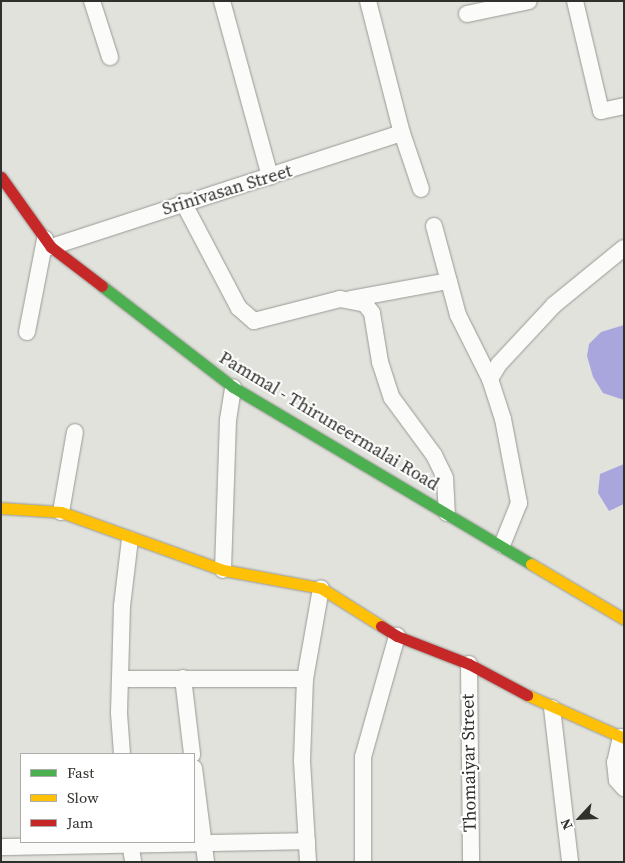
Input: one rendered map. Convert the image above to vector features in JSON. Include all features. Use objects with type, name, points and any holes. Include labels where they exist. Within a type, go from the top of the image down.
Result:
[{"type":"street","points":[[92,1],[110,58]]},
{"type":"street","points":[[222,1],[270,177]]},
{"type":"street","points":[[368,1],[402,134],[420,189]]},
{"type":"street","points":[[467,14],[529,1]]},
{"type":"street","points":[[575,1],[601,111],[624,106]]},
{"type":"street","name":"Srinivasan Street","points":[[48,243],[270,177],[402,134]]},
{"type":"street","name":"Pammal - Thiruneermalai Road","points":[[1,177],[5,190],[48,243],[233,387],[624,619]]},
{"type":"street","points":[[183,202],[245,316],[254,321],[265,320],[340,299],[351,299],[448,281]]},
{"type":"street","points":[[434,226],[458,315],[490,379],[503,419],[519,503],[502,545]]},
{"type":"street","points":[[27,332],[48,243]]},
{"type":"street","points":[[490,379],[499,364],[554,305],[624,248]]},
{"type":"street","points":[[351,299],[365,304],[372,314],[380,362],[388,389],[434,455],[445,478],[446,513]]},
{"type":"street","points":[[223,570],[228,420],[233,387]]},
{"type":"street","points":[[61,512],[75,432]]},
{"type":"street","points":[[1,508],[61,512],[130,539],[223,570],[321,588],[397,636],[469,664],[552,708],[623,738],[615,762],[617,780],[624,788]]},
{"type":"street","points":[[122,753],[120,679],[122,606],[130,539]]},
{"type":"street","points":[[308,862],[302,760],[305,679],[321,588]]},
{"type":"street","points":[[363,862],[363,757],[397,636]]},
{"type":"street","name":"Thomaiyar Street","points":[[469,664],[471,862]]},
{"type":"street","points":[[183,678],[192,753]]},
{"type":"street","points":[[120,679],[305,679]]},
{"type":"street","points":[[552,708],[570,862]]},
{"type":"street","points":[[195,776],[206,862]]},
{"type":"street","points":[[1,847],[307,841]]},
{"type":"street","points":[[130,843],[133,862]]},
{"type":"water","points":[[624,325],[624,400],[603,393],[593,377],[587,356],[589,344],[601,332]]},
{"type":"water","points":[[624,464],[624,504],[609,511],[598,493],[600,474]]},
{"type":"traffic: fast","points":[[102,286],[233,387],[531,564]]},
{"type":"traffic: slow","points":[[1,508],[61,512],[223,570],[321,588],[381,626]]},
{"type":"traffic: slow","points":[[531,564],[624,619]]},
{"type":"traffic: slow","points":[[527,695],[624,738]]},
{"type":"traffic: jam","points":[[1,177],[51,247],[102,286]]},
{"type":"traffic: jam","points":[[381,626],[397,636],[469,664],[527,695]]}]
